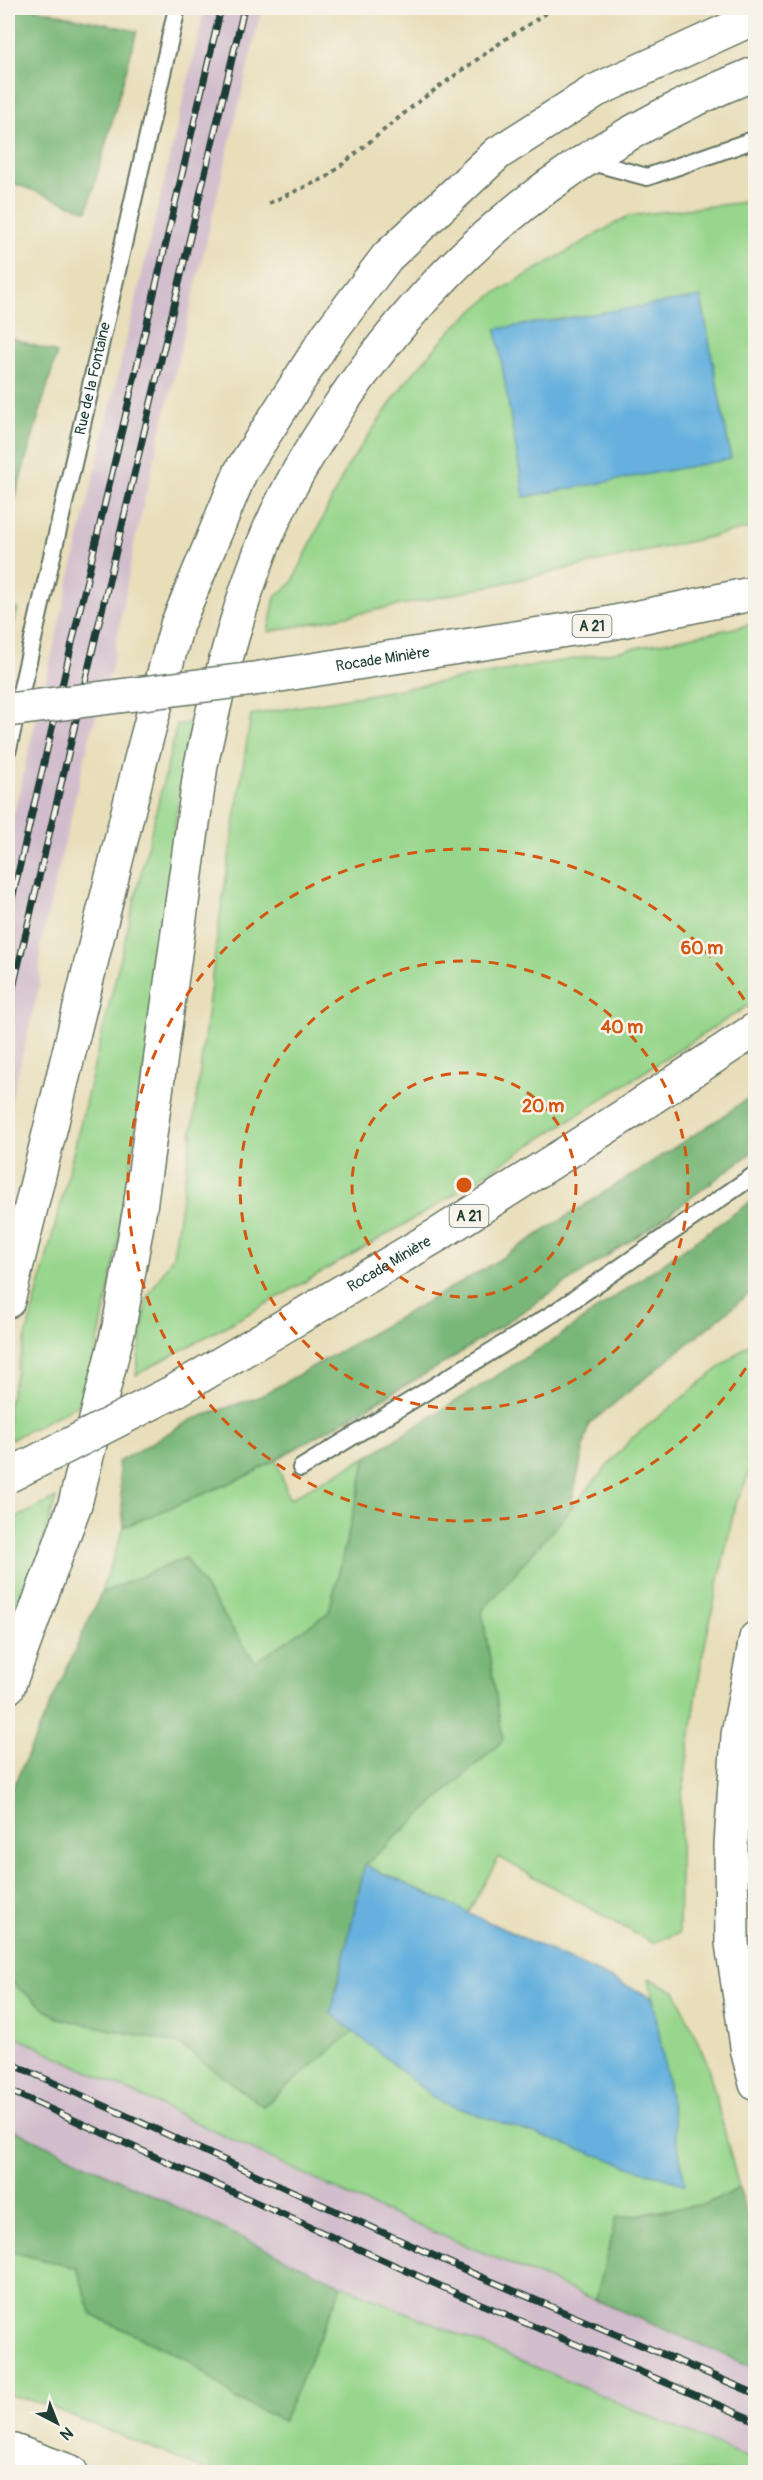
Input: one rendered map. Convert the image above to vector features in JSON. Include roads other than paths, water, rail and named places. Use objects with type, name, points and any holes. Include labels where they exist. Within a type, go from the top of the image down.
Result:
[{"type":"highway","points":[[8,1301],[140,763],[177,625],[241,471],[328,335],[387,258],[498,153],[595,91],[756,19]]},
{"type":"highway","points":[[8,1687],[75,1504],[119,1327],[140,1208],[201,765],[216,695],[240,606],[264,543],[287,493],[321,434],[394,332],[430,290],[509,215],[547,185],[648,121],[756,73]]},
{"type":"highway","name":"Rocade Minière","points":[[8,710],[261,678],[612,623],[756,593]]},
{"type":"highway","name":"Rocade Minière","points":[[8,1476],[175,1391],[439,1234],[756,1029]]},
{"type":"highway","points":[[756,1638],[738,1735],[731,1856],[732,1943],[748,2053],[756,2084]]},
{"type":"highway","points":[[8,2449],[71,2472]]},
{"type":"lane","name":"Rue de la Fontaine","points":[[8,749],[177,8]]},
{"type":"lane","points":[[585,160],[647,177],[756,139]]},
{"type":"lane","points":[[301,1468],[554,1313],[756,1173]]},
{"type":"water","points":[[701,297],[731,459],[524,497],[496,329]]},
{"type":"water","points":[[365,1865],[653,1998],[685,2185],[438,2101],[331,2013]]},
{"type":"railway","points":[[8,916],[221,8]]},
{"type":"railway","points":[[8,1009],[244,8]]},
{"type":"railway","points":[[8,2062],[472,2273],[756,2394]]},
{"type":"railway","points":[[8,2090],[460,2295],[756,2421]]}]
